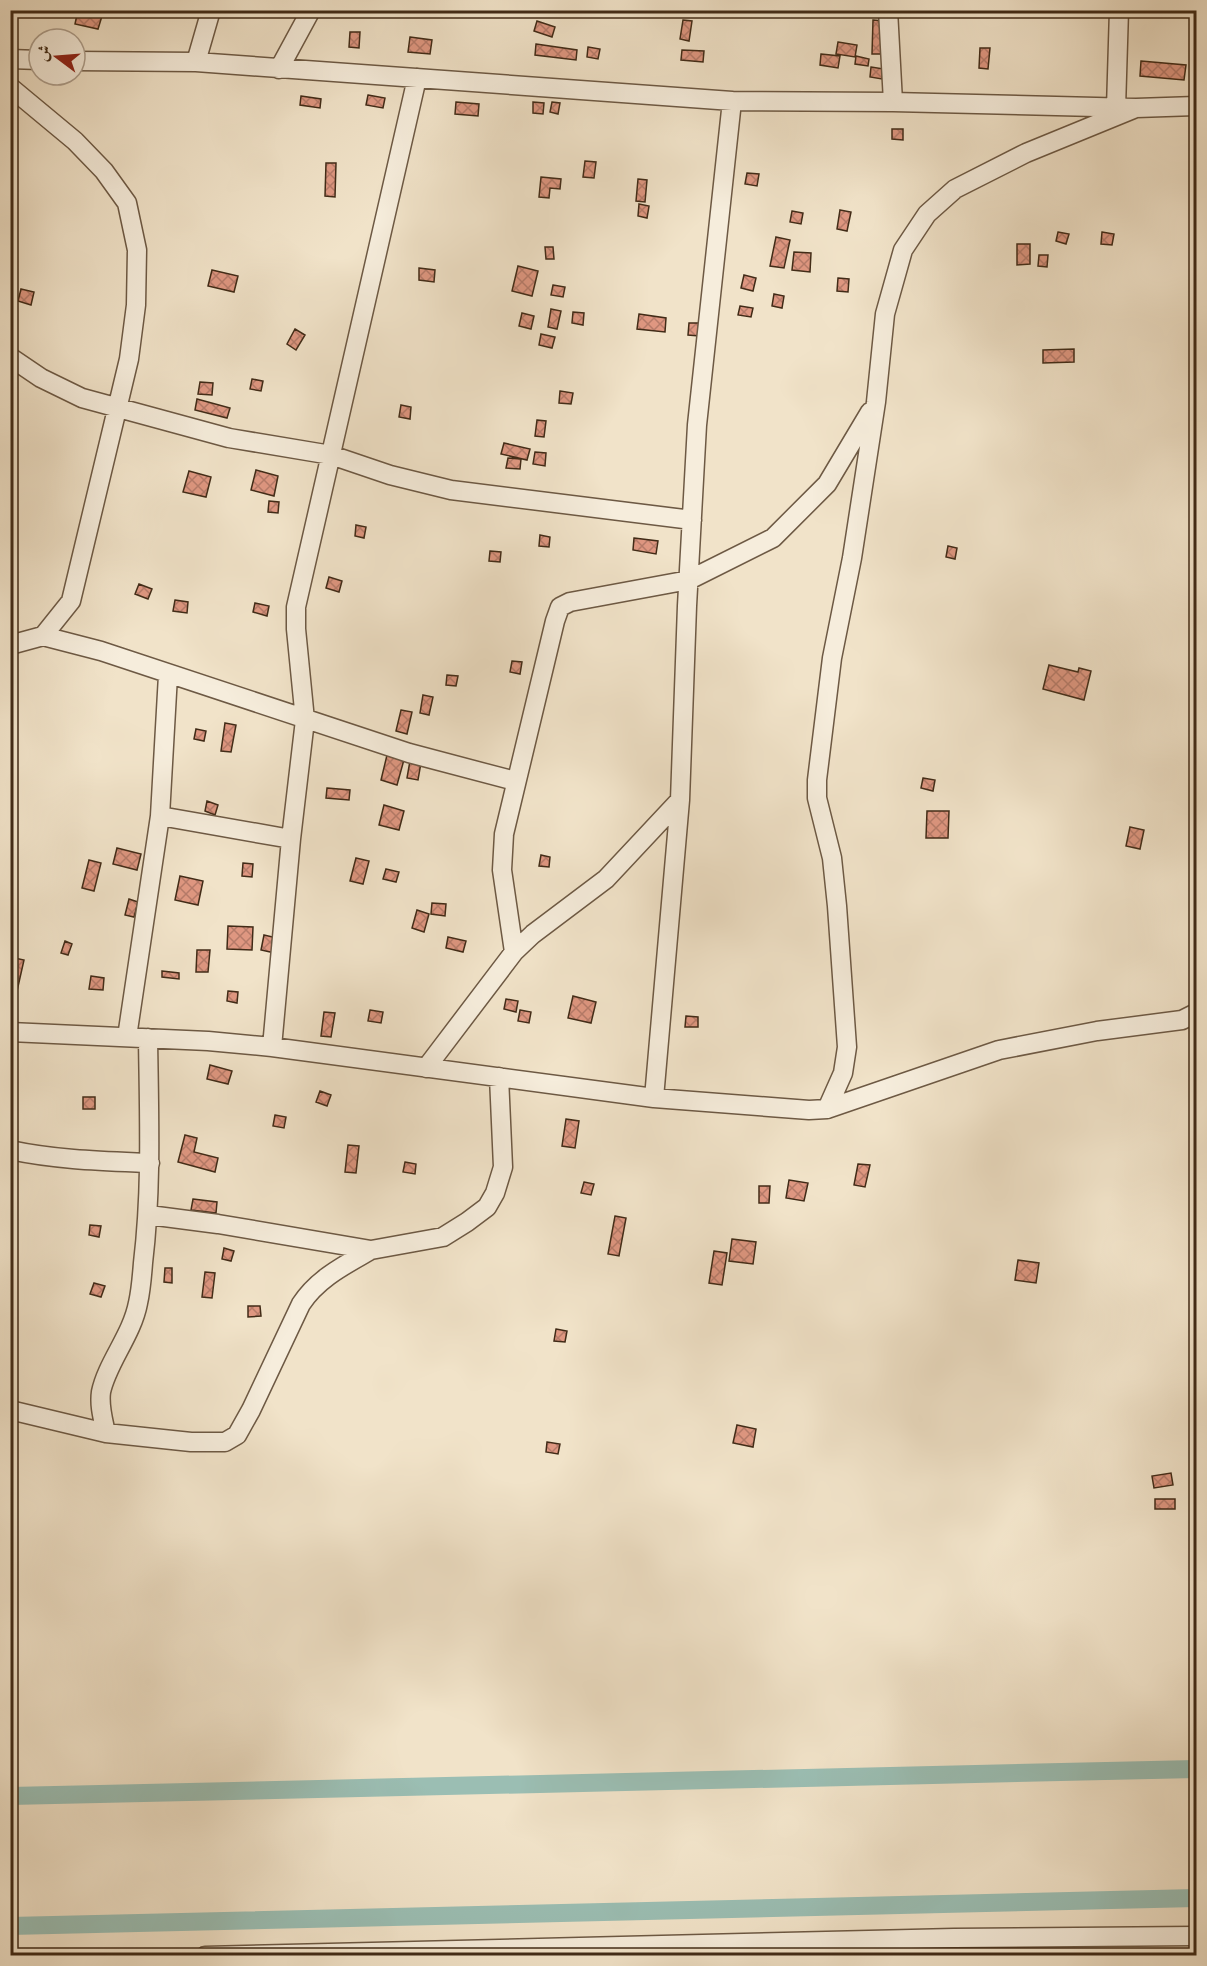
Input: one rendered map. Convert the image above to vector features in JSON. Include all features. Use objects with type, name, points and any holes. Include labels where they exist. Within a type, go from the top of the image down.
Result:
[{"type":"street","points":[[196,62],[211,10]]},
{"type":"street","points":[[279,69],[311,10]]},
{"type":"street","points":[[888,10],[893,102]]},
{"type":"street","points":[[1116,108],[1119,10]]},
{"type":"street","points":[[10,59],[27,60]]},
{"type":"street","points":[[87,61],[196,62],[732,101],[893,102],[1116,108],[1197,106]]},
{"type":"street","points":[[272,1047],[304,720],[296,607],[417,78]]},
{"type":"street","points":[[10,87],[75,141],[104,171],[127,203],[137,250],[136,305],[129,359],[71,601],[43,636]]},
{"type":"street","points":[[654,1098],[680,800],[697,425],[732,101]]},
{"type":"street","points":[[827,1109],[843,1073],[847,1047],[832,858],[817,798],[817,780],[832,658],[852,558],[876,402],[885,314],[903,250],[927,214],[956,189],[1026,153],[1136,108]]},
{"type":"street","points":[[10,357],[41,378],[82,398],[229,438],[331,455],[390,475],[451,490],[692,520]]},
{"type":"street","points":[[514,952],[502,870],[504,834],[515,781],[560,607],[570,602],[689,580],[773,538],[827,484],[876,402]]},
{"type":"street","points":[[10,645],[43,636],[101,651],[409,753],[515,781]]},
{"type":"street","points":[[127,1037],[160,816],[168,675]]},
{"type":"street","points":[[426,1068],[514,952],[533,934],[606,879],[680,800]]},
{"type":"street","points":[[160,816],[291,839]]},
{"type":"street","points":[[10,1032],[148,1038],[272,1047],[654,1098],[809,1110],[827,1109],[999,1050],[1097,1031],[1182,1020],[1197,1013]]},
{"type":"street","points":[[106,1433],[101,1410],[101,1394],[130,1329],[138,1304],[149,1215],[148,1038]]},
{"type":"street","points":[[149,1215],[218,1224],[371,1250],[443,1237],[488,1207],[495,1193],[503,1167],[499,1077]]},
{"type":"street","points":[[10,1150],[39,1156],[80,1160],[150,1163]]},
{"type":"street","points":[[10,1410],[106,1433],[209,1443],[225,1442],[237,1435],[309,1291],[320,1280],[371,1250]]},
{"type":"street","points":[[205,1956],[942,1938],[1197,1936]]},
{"type":"building","points":[[78,10],[102,16],[98,29],[75,24]]},
{"type":"building","points":[[683,20],[692,21],[689,41],[680,39]]},
{"type":"building","points":[[873,20],[883,21],[882,54],[872,54]]},
{"type":"building","points":[[537,21],[555,27],[552,37],[534,31]]},
{"type":"building","points":[[350,32],[360,32],[359,48],[349,47]]},
{"type":"building","points":[[410,37],[432,40],[430,54],[408,52]]},
{"type":"building","points":[[838,42],[857,45],[855,57],[836,54]]},
{"type":"building","points":[[536,44],[577,50],[576,60],[535,55]]},
{"type":"building","points":[[588,47],[600,49],[598,59],[587,57]]},
{"type":"building","points":[[980,48],[990,48],[988,69],[979,68]]},
{"type":"building","points":[[682,50],[704,51],[703,62],[681,60]]},
{"type":"building","points":[[821,54],[840,56],[838,68],[820,65]]},
{"type":"building","points":[[856,56],[869,59],[868,66],[855,64]]},
{"type":"building","points":[[1141,61],[1186,65],[1184,80],[1140,76]]},
{"type":"building","points":[[871,67],[884,69],[882,79],[870,77]]},
{"type":"building","points":[[368,95],[385,98],[383,108],[366,105]]},
{"type":"building","points":[[301,96],[321,99],[320,108],[300,105]]},
{"type":"building","points":[[456,102],[479,104],[478,116],[455,114]]},
{"type":"building","points":[[533,102],[544,103],[543,114],[533,113]]},
{"type":"building","points":[[552,102],[560,103],[558,114],[550,112]]},
{"type":"building","points":[[892,129],[903,129],[903,140],[892,139]]},
{"type":"building","points":[[585,161],[596,162],[594,178],[583,177]]},
{"type":"building","points":[[326,163],[336,163],[335,197],[325,196]]},
{"type":"building","points":[[747,173],[759,174],[757,186],[745,184]]},
{"type":"building","points":[[541,177],[561,179],[560,189],[550,188],[549,198],[539,197]]},
{"type":"building","points":[[638,179],[647,180],[645,202],[636,201]]},
{"type":"building","points":[[639,204],[649,206],[647,218],[638,216]]},
{"type":"building","points":[[840,210],[851,212],[847,231],[837,229]]},
{"type":"building","points":[[792,211],[803,213],[801,224],[790,222]]},
{"type":"building","points":[[1058,232],[1069,234],[1066,244],[1056,241]]},
{"type":"building","points":[[1102,232],[1114,234],[1112,245],[1101,244]]},
{"type":"building","points":[[776,237],[790,240],[784,268],[770,266]]},
{"type":"building","points":[[1017,244],[1030,244],[1030,264],[1017,265]]},
{"type":"building","points":[[545,247],[553,247],[554,259],[546,259]]},
{"type":"building","points":[[794,252],[811,253],[810,272],[792,270]]},
{"type":"building","points":[[1039,255],[1048,255],[1047,267],[1038,266]]},
{"type":"building","points":[[518,266],[538,271],[532,296],[512,291]]},
{"type":"building","points":[[419,268],[435,270],[434,282],[419,280]]},
{"type":"building","points":[[212,270],[238,276],[234,292],[208,286]]},
{"type":"building","points":[[744,275],[756,278],[753,291],[741,288]]},
{"type":"building","points":[[838,278],[849,279],[848,292],[837,291]]},
{"type":"building","points":[[553,285],[565,287],[563,297],[551,295]]},
{"type":"building","points":[[21,289],[34,292],[31,305],[18,301]]},
{"type":"building","points":[[774,294],[784,296],[782,308],[772,306]]},
{"type":"building","points":[[740,306],[753,308],[751,317],[738,315]]},
{"type":"building","points":[[551,309],[561,311],[557,329],[548,327]]},
{"type":"building","points":[[573,312],[584,313],[583,325],[572,323]]},
{"type":"building","points":[[522,313],[534,316],[531,329],[519,326]]},
{"type":"building","points":[[639,314],[666,318],[665,332],[637,329]]},
{"type":"building","points":[[689,323],[700,323],[699,336],[688,335]]},
{"type":"building","points":[[295,329],[305,335],[296,350],[287,344]]},
{"type":"building","points":[[541,334],[555,337],[552,348],[539,345]]},
{"type":"building","points":[[1074,349],[1074,362],[1043,363],[1043,350]]},
{"type":"building","points":[[252,379],[263,381],[261,391],[250,389]]},
{"type":"building","points":[[200,382],[213,383],[212,395],[198,394]]},
{"type":"building","points":[[560,391],[573,393],[571,404],[559,403]]},
{"type":"building","points":[[197,399],[230,408],[227,418],[195,410]]},
{"type":"building","points":[[401,405],[411,407],[410,419],[399,417]]},
{"type":"building","points":[[537,420],[546,421],[544,437],[535,436]]},
{"type":"building","points":[[504,443],[530,449],[527,460],[501,454]]},
{"type":"building","points":[[535,452],[546,453],[545,466],[533,464]]},
{"type":"building","points":[[508,458],[521,459],[520,469],[506,468]]},
{"type":"building","points":[[256,470],[278,476],[274,496],[251,490]]},
{"type":"building","points":[[189,471],[211,477],[206,497],[183,492]]},
{"type":"building","points":[[269,501],[279,502],[278,513],[268,512]]},
{"type":"building","points":[[356,525],[366,527],[364,538],[355,536]]},
{"type":"building","points":[[540,535],[550,537],[549,547],[539,546]]},
{"type":"building","points":[[634,538],[658,541],[656,554],[633,550]]},
{"type":"building","points":[[948,546],[957,548],[955,559],[946,557]]},
{"type":"building","points":[[490,551],[501,552],[500,562],[489,561]]},
{"type":"building","points":[[329,577],[342,581],[339,592],[326,588]]},
{"type":"building","points":[[139,584],[152,589],[148,599],[135,594]]},
{"type":"building","points":[[175,600],[188,602],[187,613],[173,611]]},
{"type":"building","points":[[255,603],[269,606],[267,616],[253,612]]},
{"type":"building","points":[[512,661],[522,662],[520,674],[510,672]]},
{"type":"building","points":[[1049,665],[1078,672],[1079,668],[1091,671],[1084,700],[1043,689]]},
{"type":"building","points":[[447,675],[458,676],[456,686],[446,685]]},
{"type":"building","points":[[423,695],[433,697],[429,715],[420,713]]},
{"type":"building","points":[[401,710],[412,712],[407,734],[396,731]]},
{"type":"building","points":[[225,723],[236,725],[231,752],[221,751]]},
{"type":"building","points":[[196,729],[206,731],[204,741],[194,739]]},
{"type":"building","points":[[388,751],[405,756],[397,785],[381,780]]},
{"type":"building","points":[[411,755],[422,757],[418,780],[407,778]]},
{"type":"building","points":[[923,778],[935,780],[933,791],[921,788]]},
{"type":"building","points":[[327,788],[350,790],[349,800],[326,798]]},
{"type":"building","points":[[207,801],[218,805],[215,815],[205,811]]},
{"type":"building","points":[[384,805],[404,811],[399,830],[379,825]]},
{"type":"building","points":[[927,811],[949,811],[948,838],[926,838]]},
{"type":"building","points":[[1130,827],[1144,830],[1140,849],[1126,846]]},
{"type":"building","points":[[117,848],[141,854],[137,870],[113,864]]},
{"type":"building","points":[[541,855],[550,857],[549,867],[539,866]]},
{"type":"building","points":[[356,858],[369,861],[363,884],[350,881]]},
{"type":"building","points":[[89,860],[101,863],[94,891],[82,888]]},
{"type":"building","points":[[243,863],[253,864],[252,877],[242,876]]},
{"type":"building","points":[[386,869],[399,872],[396,882],[383,879]]},
{"type":"building","points":[[180,876],[203,881],[198,905],[175,900]]},
{"type":"building","points":[[129,899],[138,902],[134,917],[125,915]]},
{"type":"building","points":[[432,903],[446,904],[445,916],[431,914]]},
{"type":"building","points":[[417,910],[429,914],[424,932],[412,928]]},
{"type":"building","points":[[228,926],[253,927],[252,950],[227,949]]},
{"type":"building","points":[[264,935],[277,938],[275,953],[261,950]]},
{"type":"building","points":[[448,937],[466,941],[463,952],[446,948]]},
{"type":"building","points":[[65,941],[72,944],[68,955],[61,953]]},
{"type":"building","points":[[197,950],[210,950],[208,972],[196,972]]},
{"type":"building","points":[[10,957],[24,960],[17,991],[10,989]]},
{"type":"building","points":[[162,971],[179,973],[179,979],[162,977]]},
{"type":"building","points":[[91,976],[104,978],[103,990],[89,989]]},
{"type":"building","points":[[228,991],[238,992],[237,1003],[227,1001]]},
{"type":"building","points":[[573,996],[596,1002],[591,1023],[568,1018]]},
{"type":"building","points":[[506,999],[518,1001],[516,1012],[504,1009]]},
{"type":"building","points":[[370,1010],[383,1012],[381,1023],[368,1021]]},
{"type":"building","points":[[520,1010],[531,1012],[529,1023],[518,1021]]},
{"type":"building","points":[[324,1012],[335,1013],[331,1037],[321,1036]]},
{"type":"building","points":[[686,1016],[698,1017],[698,1027],[685,1027]]},
{"type":"building","points":[[210,1065],[232,1071],[228,1084],[207,1079]]},
{"type":"building","points":[[320,1091],[331,1095],[327,1106],[316,1102]]},
{"type":"building","points":[[83,1097],[95,1097],[95,1109],[83,1109]]},
{"type":"building","points":[[275,1115],[286,1117],[284,1128],[273,1126]]},
{"type":"building","points":[[566,1119],[579,1121],[575,1148],[562,1146]]},
{"type":"building","points":[[185,1135],[197,1138],[194,1152],[218,1158],[215,1172],[178,1162]]},
{"type":"building","points":[[348,1145],[359,1146],[356,1173],[345,1172]]},
{"type":"building","points":[[405,1162],[416,1164],[415,1174],[403,1172]]},
{"type":"building","points":[[858,1164],[870,1165],[865,1187],[854,1185]]},
{"type":"building","points":[[789,1180],[808,1183],[804,1201],[786,1198]]},
{"type":"building","points":[[584,1182],[594,1184],[591,1195],[581,1193]]},
{"type":"building","points":[[759,1186],[770,1186],[769,1203],[759,1203]]},
{"type":"building","points":[[193,1199],[217,1202],[216,1213],[191,1210]]},
{"type":"building","points":[[615,1216],[626,1218],[619,1256],[608,1254]]},
{"type":"building","points":[[90,1225],[101,1226],[99,1237],[89,1235]]},
{"type":"building","points":[[732,1239],[756,1242],[753,1264],[729,1261]]},
{"type":"building","points":[[224,1248],[234,1251],[231,1261],[222,1259]]},
{"type":"building","points":[[714,1251],[727,1253],[722,1285],[709,1283]]},
{"type":"building","points":[[1018,1260],[1039,1263],[1036,1283],[1015,1280]]},
{"type":"building","points":[[165,1268],[172,1268],[172,1283],[164,1282]]},
{"type":"building","points":[[205,1272],[215,1273],[212,1298],[202,1297]]},
{"type":"building","points":[[94,1283],[105,1286],[101,1297],[90,1294]]},
{"type":"building","points":[[248,1306],[260,1306],[261,1316],[248,1317]]},
{"type":"building","points":[[556,1329],[567,1331],[565,1342],[554,1341]]},
{"type":"building","points":[[737,1425],[756,1429],[753,1447],[733,1443]]},
{"type":"building","points":[[547,1442],[560,1444],[558,1454],[546,1452]]},
{"type":"building","points":[[1171,1473],[1173,1485],[1154,1488],[1152,1476]]},
{"type":"building","points":[[1155,1499],[1175,1499],[1175,1509],[1155,1509]]},
{"type":"waterway","points":[[10,1796],[1196,1769]]},
{"type":"waterway","points":[[10,1926],[1196,1898]]}]
